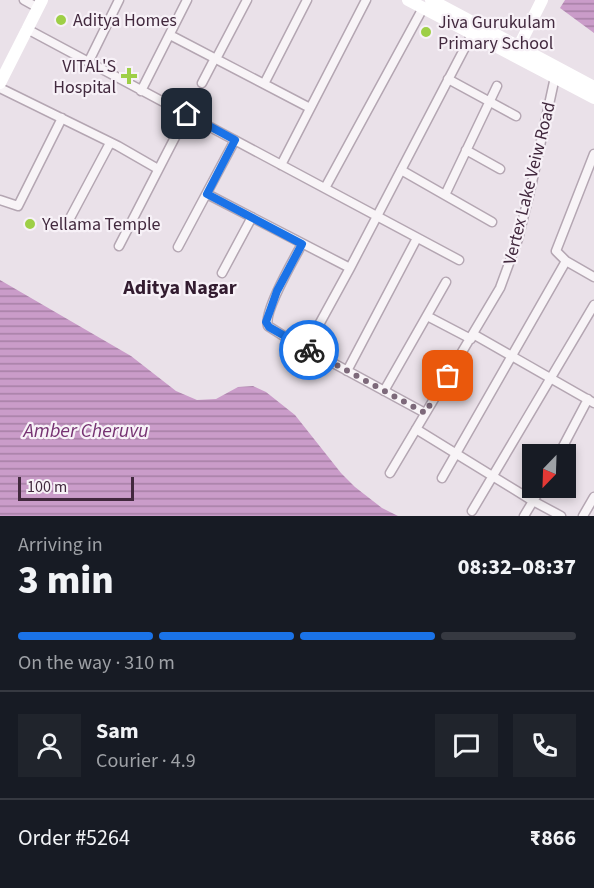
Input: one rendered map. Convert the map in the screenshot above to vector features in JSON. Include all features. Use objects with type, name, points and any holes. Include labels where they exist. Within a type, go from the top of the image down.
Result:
[{"type":"main road","points":[[408,0],[427,4],[519,46],[594,87]]},
{"type":"main road","points":[[519,46],[542,0]]},
{"type":"main road","points":[[0,83],[27,28],[34,1]]},
{"type":"main road","points":[[0,70],[34,1]]},
{"type":"main road","points":[[427,4],[472,34],[594,98]]},
{"type":"street","points":[[89,61],[119,0]]},
{"type":"street","points":[[141,91],[188,0]]},
{"type":"street","points":[[202,83],[247,0]]},
{"type":"street","points":[[264,84],[308,0]]},
{"type":"street","points":[[280,165],[366,0]]},
{"type":"street","points":[[325,189],[427,4]]},
{"type":"street","points":[[27,28],[459,260]]},
{"type":"street","points":[[298,363],[472,34]]},
{"type":"street","points":[[170,35],[310,108]]},
{"type":"street","name":"Vertex Lake Veiw Road","points":[[390,473],[500,288],[518,238],[555,77]]},
{"type":"street","points":[[448,79],[516,116]]},
{"type":"street","points":[[445,195],[497,86]]},
{"type":"street","points":[[0,88],[159,169]]},
{"type":"street","points":[[119,246],[187,114]]},
{"type":"street","points":[[0,200],[18,206],[62,118]]},
{"type":"street","points":[[178,247],[235,140]]},
{"type":"street","points":[[69,220],[110,143]]},
{"type":"street","points":[[466,150],[500,169]]},
{"type":"street","points":[[594,154],[556,251],[566,261],[594,277]]},
{"type":"street","points":[[401,170],[492,222]]},
{"type":"street","points":[[207,194],[350,268]]},
{"type":"street","points":[[222,273],[252,218]]},
{"type":"street","points":[[347,371],[417,238]]},
{"type":"street","points":[[302,244],[277,291],[266,322],[269,327],[425,413]]},
{"type":"street","points":[[442,478],[566,261]]},
{"type":"street","points":[[384,391],[446,282]]},
{"type":"street","points":[[472,511],[594,305]]},
{"type":"street","points":[[427,316],[512,356],[591,401],[564,444]]},
{"type":"street","points":[[416,429],[561,516]]},
{"type":"street","points":[[583,516],[594,497]]},
{"type":"street","points":[[524,516],[535,498]]},
{"type":"water","points":[[565,0],[594,0],[594,33],[560,8]]},
{"type":"water","name":"Amber Cheruvu","points":[[0,280],[131,356],[176,391],[197,400],[216,399],[238,387],[253,386],[266,392],[295,415],[355,487],[382,508],[398,516],[0,516]]},
{"type":"way so far","points":[[309,350],[425,413],[448,376]]},
{"type":"place","name":"Aditya Homes","points":[[61,20]]},
{"type":"place","name":"Jiva Gurukulam Primary School","points":[[426,32]]},
{"type":"place","name":"VITAL'S Hospital","points":[[129,76]]},
{"type":"place","name":"Yellama Temple","points":[[30,224]]},
{"type":"district","name":"Aditya Nagar","points":[[180,287]]},
{"type":"route","points":[[187,114],[235,140],[207,194],[302,244],[277,291],[266,322],[269,327],[309,350]]}]
